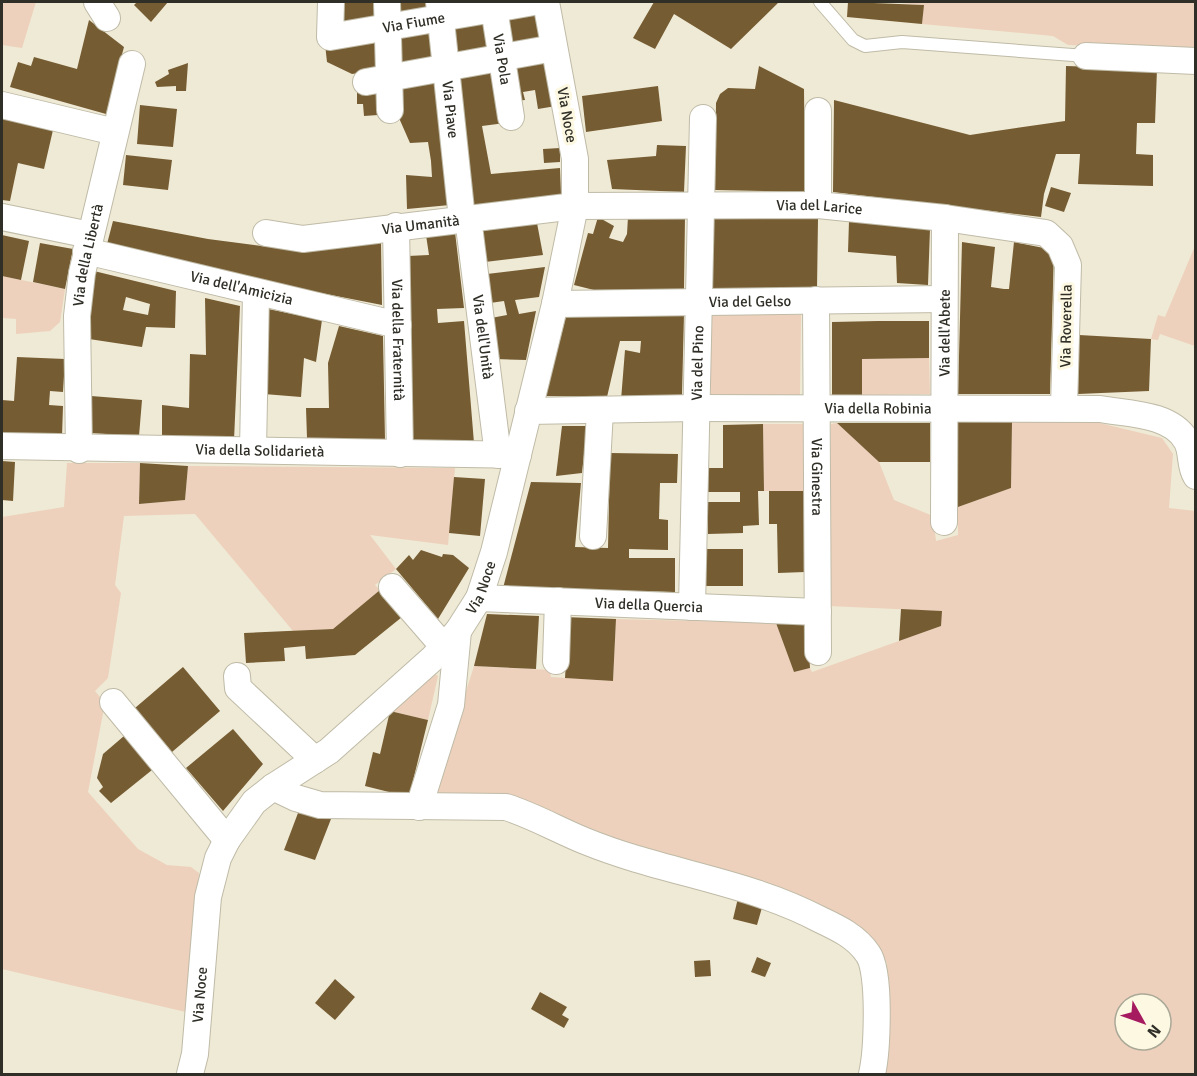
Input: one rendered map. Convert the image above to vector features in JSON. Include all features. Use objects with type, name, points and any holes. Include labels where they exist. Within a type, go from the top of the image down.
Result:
[{"type":"street","name":"Via Fiume","points":[[331,2],[330,37],[388,27],[440,10],[534,2]]},
{"type":"street","points":[[387,2],[388,27],[377,80],[390,110]]},
{"type":"street","name":"Via Noce","points":[[190,1074],[195,1054],[208,897],[218,858],[227,840],[254,802],[329,751],[451,639],[479,598],[494,552],[508,455],[528,411],[555,304],[575,206],[575,159],[546,2]]},
{"type":"street","name":"Via Pola","points":[[494,5],[511,117]]},
{"type":"street","name":"Via Piave","points":[[440,10],[465,218]]},
{"type":"street","points":[[377,80],[554,48]]},
{"type":"street","points":[[1086,56],[1196,61]]},
{"type":"street","name":"Via della Libertà","points":[[80,450],[77,316],[88,243],[132,64]]},
{"type":"street","points":[[2,105],[115,132]]},
{"type":"street","points":[[818,111],[818,205]]},
{"type":"street","name":"Via del Pino","points":[[692,607],[703,118]]},
{"type":"street","name":"Via del Larice","points":[[575,206],[818,205],[945,218],[1046,233],[1060,246]]},
{"type":"street","name":"Via Umanità","points":[[266,232],[303,238],[575,206]]},
{"type":"street","name":"Via dell'Amicizia","points":[[2,217],[256,293],[398,325]]},
{"type":"street","name":"Via dell'Unità","points":[[465,218],[508,455]]},
{"type":"street","name":"Via dell'Abete","points":[[944,522],[945,218]]},
{"type":"street","name":"Via della Fraternità","points":[[396,226],[400,454]]},
{"type":"street","name":"Via Roverella","points":[[1060,246],[1068,266],[1064,407]]},
{"type":"street","points":[[253,450],[256,293]]},
{"type":"street","name":"Via del Gelso","points":[[555,304],[944,299]]},
{"type":"street","name":"Via Ginestra","points":[[816,300],[818,652]]},
{"type":"street","name":"Via della Robinia","points":[[528,411],[696,408],[817,410],[1064,407],[1100,409],[1154,418],[1172,426],[1186,439],[1194,474]]},
{"type":"street","points":[[593,536],[600,411]]},
{"type":"street","name":"Via della Solidarietà","points":[[2,446],[80,450],[253,450],[508,455]]},
{"type":"street","points":[[392,587],[451,639],[451,705],[418,807]]},
{"type":"street","name":"Via della Quercia","points":[[479,598],[818,612]]},
{"type":"street","points":[[556,661],[558,601]]},
{"type":"street","points":[[237,676],[238,687],[315,760]]},
{"type":"street","points":[[113,702],[227,840]]},
{"type":"street","points":[[273,787],[296,798],[320,805],[506,807],[528,814],[594,844],[678,871],[765,894],[839,929],[859,942],[870,956],[876,973],[875,1059],[872,1074]]},
{"type":"lane","points":[[820,2],[854,39],[866,46],[902,42],[1086,56]]},
{"type":"shaded area","points":[[2,2],[36,2],[22,48],[2,45]]},
{"type":"shaded area","points":[[889,2],[1195,2],[1195,51],[1068,45],[1053,36],[922,24],[923,5]]},
{"type":"shaded area","points":[[1195,246],[1195,346],[1160,334],[1158,340],[1151,339],[1158,315],[1165,317]]},
{"type":"shaded area","points":[[2,276],[65,289],[60,322],[50,331],[16,334],[16,319],[2,318]]},
{"type":"shaded area","points":[[711,315],[801,315],[800,395],[711,395]]},
{"type":"shaded area","points":[[929,358],[930,394],[862,395],[862,359]]},
{"type":"shaded area","points":[[1087,420],[1162,438],[1173,454],[1169,508],[1196,511],[1195,1074],[882,1074],[887,963],[877,946],[848,923],[432,798],[474,666],[550,670],[551,677],[613,681],[616,619],[776,623],[794,672],[810,668],[812,672],[941,626],[941,611],[828,606],[831,424],[837,423],[879,462],[894,500],[933,516],[936,541],[958,535],[958,507],[1011,488],[1012,422]]},
{"type":"shaded area","points":[[763,424],[804,424],[804,491],[764,491]]},
{"type":"shaded area","points":[[67,463],[140,463],[139,504],[185,500],[188,466],[455,468],[448,545],[370,535],[396,569],[375,585],[380,590],[333,629],[293,631],[195,514],[124,516],[115,585],[121,593],[108,678],[95,691],[105,703],[88,792],[138,849],[167,865],[191,867],[199,873],[190,1013],[2,969],[2,517],[64,507]]},
{"type":"shaded area","points":[[433,673],[438,676],[428,720],[390,711]]},
{"type":"building","points":[[137,2],[168,2],[151,22],[134,5]]},
{"type":"building","points":[[337,2],[377,2],[378,22],[335,29]]},
{"type":"building","points":[[393,2],[432,2],[433,11],[394,19]]},
{"type":"building","points":[[654,2],[779,2],[731,49],[674,14],[655,49],[633,38]]},
{"type":"building","points":[[848,2],[924,5],[922,24],[847,17]]},
{"type":"building","points":[[539,9],[545,39],[508,46],[502,16]]},
{"type":"building","points":[[488,17],[493,50],[455,56],[449,23]]},
{"type":"building","points":[[89,20],[124,47],[106,114],[10,87],[18,62],[31,66],[34,57],[77,69]]},
{"type":"building","points":[[435,26],[438,59],[397,66],[394,32]]},
{"type":"building","points":[[378,35],[379,70],[352,74],[327,62],[325,44]]},
{"type":"building","points":[[548,58],[556,106],[538,109],[535,90],[523,92],[525,100],[516,101],[510,64]]},
{"type":"building","points":[[188,63],[186,91],[176,91],[176,86],[157,87],[155,82],[169,74],[168,70]]},
{"type":"building","points":[[496,66],[505,123],[482,126],[491,174],[560,168],[561,195],[470,206],[456,74]]},
{"type":"building","points":[[759,66],[804,89],[805,192],[715,190],[716,103],[720,94],[728,88],[755,89]]},
{"type":"building","points":[[1066,66],[1157,69],[1155,123],[1137,123],[1136,154],[1153,155],[1153,186],[1078,184],[1080,154],[1056,154],[1044,194],[1041,217],[833,192],[834,100],[970,135],[1065,121]]},
{"type":"building","points":[[440,76],[450,205],[407,209],[406,175],[432,177],[431,161],[428,142],[410,143],[399,118],[397,83]]},
{"type":"building","points":[[658,86],[662,121],[586,132],[582,96]]},
{"type":"building","points":[[357,89],[377,89],[378,115],[364,116],[363,104],[357,104]]},
{"type":"building","points":[[140,105],[177,109],[173,147],[137,144]]},
{"type":"building","points":[[2,118],[53,130],[44,169],[18,163],[10,201],[2,200]]},
{"type":"building","points":[[657,145],[686,146],[684,192],[612,189],[607,160],[656,156]]},
{"type":"building","points":[[560,148],[560,162],[544,163],[543,149]]},
{"type":"building","points":[[126,155],[172,160],[168,190],[123,185]]},
{"type":"building","points":[[1051,187],[1071,193],[1064,212],[1045,206]]},
{"type":"building","points":[[598,217],[614,226],[609,238],[623,242],[627,234],[628,217],[685,217],[684,289],[598,291],[574,285],[588,233],[593,234]]},
{"type":"building","points":[[713,218],[818,219],[817,289],[712,289]]},
{"type":"building","points":[[113,221],[208,239],[300,251],[381,243],[382,305],[255,280],[107,244]]},
{"type":"building","points":[[849,221],[930,229],[928,285],[897,283],[896,256],[848,252]]},
{"type":"building","points":[[537,223],[543,255],[485,262],[482,231]]},
{"type":"building","points":[[455,232],[464,308],[437,309],[438,323],[464,321],[474,443],[410,440],[408,256],[429,255],[426,235]]},
{"type":"building","points":[[2,235],[29,241],[21,280],[2,276]]},
{"type":"building","points":[[962,242],[995,247],[991,287],[1004,289],[1009,289],[1014,242],[1054,250],[1050,394],[958,394]]},
{"type":"building","points":[[40,243],[73,249],[65,289],[33,282]]},
{"type":"building","points":[[545,267],[539,297],[515,300],[519,314],[536,311],[526,360],[495,359],[491,318],[507,315],[504,301],[490,303],[487,274]]},
{"type":"building","points":[[94,271],[176,291],[175,328],[146,327],[142,347],[89,339]],"holes":[[[126,297],[150,304],[148,315],[123,310]]]},
{"type":"building","points":[[205,298],[240,306],[234,440],[162,437],[162,405],[189,408],[190,354],[206,355]]},
{"type":"building","points":[[268,309],[322,320],[316,362],[304,358],[301,397],[264,394]]},
{"type":"building","points":[[684,314],[682,395],[621,400],[625,350],[640,353],[641,341],[620,341],[607,397],[546,396],[566,316]]},
{"type":"building","points":[[929,321],[929,358],[862,359],[862,395],[832,395],[832,322]]},
{"type":"building","points":[[339,326],[383,336],[385,440],[307,438],[306,408],[329,408],[328,363]]},
{"type":"building","points":[[1079,335],[1151,339],[1149,391],[1078,394]]},
{"type":"building","points":[[17,357],[65,359],[63,392],[50,391],[49,405],[63,406],[62,437],[2,434],[2,400],[14,401]]},
{"type":"building","points":[[91,396],[142,400],[139,436],[90,433]]},
{"type":"building","points":[[957,422],[1012,422],[1011,488],[958,507]]},
{"type":"building","points":[[837,423],[930,423],[930,462],[879,462]]},
{"type":"building","points":[[763,424],[764,491],[758,491],[759,525],[743,526],[743,533],[708,534],[708,502],[740,502],[740,492],[708,492],[708,468],[723,468],[723,425]]},
{"type":"building","points":[[562,426],[587,426],[582,473],[556,476]]},
{"type":"building","points":[[610,453],[678,454],[677,483],[660,483],[659,519],[668,520],[668,550],[629,549],[629,558],[675,558],[675,592],[503,588],[531,482],[581,483],[575,547],[608,548]]},
{"type":"building","points":[[2,461],[15,462],[13,501],[2,500]]},
{"type":"building","points":[[140,463],[188,466],[185,500],[139,504]]},
{"type":"building","points":[[454,477],[485,479],[480,536],[449,533]]},
{"type":"building","points":[[769,491],[804,491],[805,572],[778,573],[777,524],[769,524]]},
{"type":"building","points":[[706,549],[743,549],[743,586],[706,586]]},
{"type":"building","points":[[421,550],[442,557],[443,554],[453,555],[469,568],[438,619],[396,569],[409,555],[413,560]]},
{"type":"building","points":[[380,590],[402,617],[355,655],[306,659],[305,646],[284,648],[285,661],[246,663],[244,633],[333,629]]},
{"type":"building","points":[[901,609],[942,611],[941,626],[899,641]]},
{"type":"building","points":[[487,614],[539,616],[536,669],[474,666]]},
{"type":"building","points":[[564,617],[616,619],[613,681],[565,678],[567,646]]},
{"type":"building","points":[[776,623],[807,624],[810,668],[794,672]]},
{"type":"building","points":[[183,667],[220,711],[172,752],[135,708]]},
{"type":"building","points":[[390,711],[428,720],[409,797],[365,786],[373,752],[380,754]]},
{"type":"building","points":[[233,729],[263,764],[223,811],[186,768]]},
{"type":"building","points":[[124,736],[152,770],[111,803],[99,791],[103,787],[97,778],[103,754]]},
{"type":"building","points":[[298,813],[331,819],[315,860],[284,850]]},
{"type":"building","points":[[738,898],[763,904],[757,925],[733,919]]},
{"type":"building","points":[[757,957],[771,963],[765,977],[751,972]]},
{"type":"building","points":[[710,960],[711,976],[695,977],[694,961]]},
{"type":"building","points":[[335,979],[355,997],[335,1020],[315,1003]]},
{"type":"building","points":[[540,992],[567,1007],[562,1015],[569,1019],[564,1028],[531,1009]]}]
